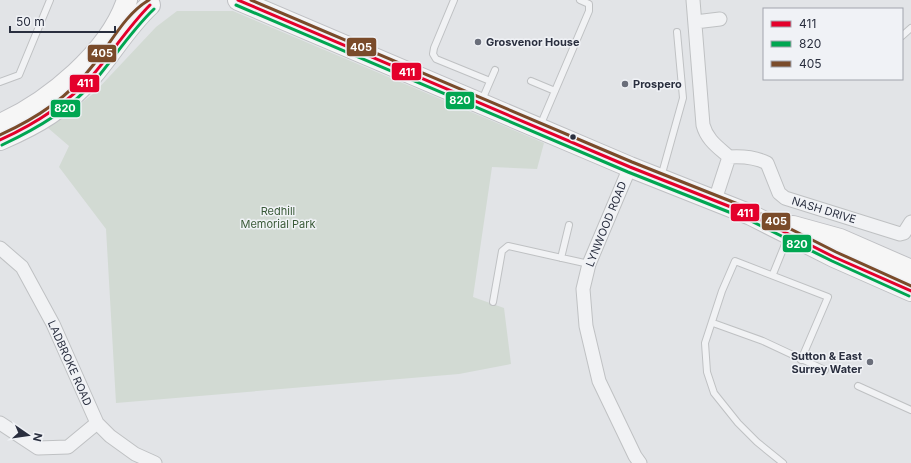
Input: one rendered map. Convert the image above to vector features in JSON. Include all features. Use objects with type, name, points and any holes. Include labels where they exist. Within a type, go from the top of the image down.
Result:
[{"type":"main road","points":[[0,124],[41,100],[67,80],[105,39],[123,10],[127,0]]},
{"type":"main road","points":[[238,0],[630,167],[751,215],[834,257],[911,291]]},
{"type":"main road","points":[[0,140],[38,123],[64,103],[92,76],[149,2]]},
{"type":"main road","points":[[751,215],[840,239],[911,270]]},
{"type":"street","points":[[693,0],[703,125],[705,133],[713,143],[729,157],[715,200]]},
{"type":"street","points":[[695,22],[720,19]]},
{"type":"street","name":"NASH DRIVE","points":[[729,157],[744,156],[757,158],[767,163],[779,193],[785,198],[900,234],[904,233],[911,222]]},
{"type":"street","name":"LYNWOOD ROAD","points":[[630,167],[589,264],[583,289],[586,326],[599,380],[635,456],[640,463]]},
{"type":"street","name":"LADBROKE ROAD","points":[[0,248],[22,266],[53,324],[96,423],[110,436],[135,454],[155,463]]},
{"type":"street","points":[[0,423],[38,448],[68,447],[96,423]]},
{"type":"lane","points":[[0,82],[19,75],[50,0]]},
{"type":"lane","points":[[454,0],[434,48],[433,54],[436,59],[490,82]]},
{"type":"lane","points":[[539,128],[589,11],[589,4],[580,0]]},
{"type":"lane","points":[[903,35],[911,28]]},
{"type":"lane","points":[[660,179],[683,98],[677,32]]},
{"type":"lane","points":[[481,104],[495,70]]},
{"type":"lane","points":[[531,81],[555,91]]},
{"type":"lane","points":[[561,258],[569,225]]},
{"type":"lane","points":[[773,274],[789,234]]},
{"type":"lane","points":[[493,302],[502,251],[505,247],[508,246],[589,264]]},
{"type":"lane","points":[[783,463],[757,442],[738,423],[714,393],[707,372],[705,343],[713,323],[722,291],[735,261],[773,274],[828,297],[801,360]]},
{"type":"lane","points":[[713,323],[763,341],[825,370]]},
{"type":"lane","points":[[858,386],[911,410]]},
{"type":"green space","name":"Redhill Memorial Park","points":[[177,11],[233,11],[544,143],[537,169],[492,167],[473,297],[504,308],[511,364],[459,374],[116,403],[106,229],[59,167],[69,146],[48,128],[93,94],[156,27]]},
{"type":"transit line","name":"405","points":[[0,135],[52,106],[74,87],[94,64],[119,29],[140,6],[149,0]]},
{"type":"transit line","name":"411","points":[[238,0],[630,167],[751,215],[834,257],[911,291]]},
{"type":"transit line","name":"405","points":[[251,0],[632,162],[753,210],[836,252],[911,286]]},
{"type":"transit line","name":"411","points":[[0,140],[38,120],[72,96],[92,76],[134,22],[150,5]]},
{"type":"transit line","name":"820","points":[[236,5],[628,172],[749,220],[832,261],[909,296]]},
{"type":"transit line","name":"820","points":[[2,145],[41,125],[76,99],[97,78],[131,34],[154,9]]},
{"type":"place","name":"Grosvenor House","points":[[478,42]]},
{"type":"place","name":"Prospero","points":[[625,84]]},
{"type":"place","name":"Sutton & East Surrey Water","points":[[870,362]]}]
